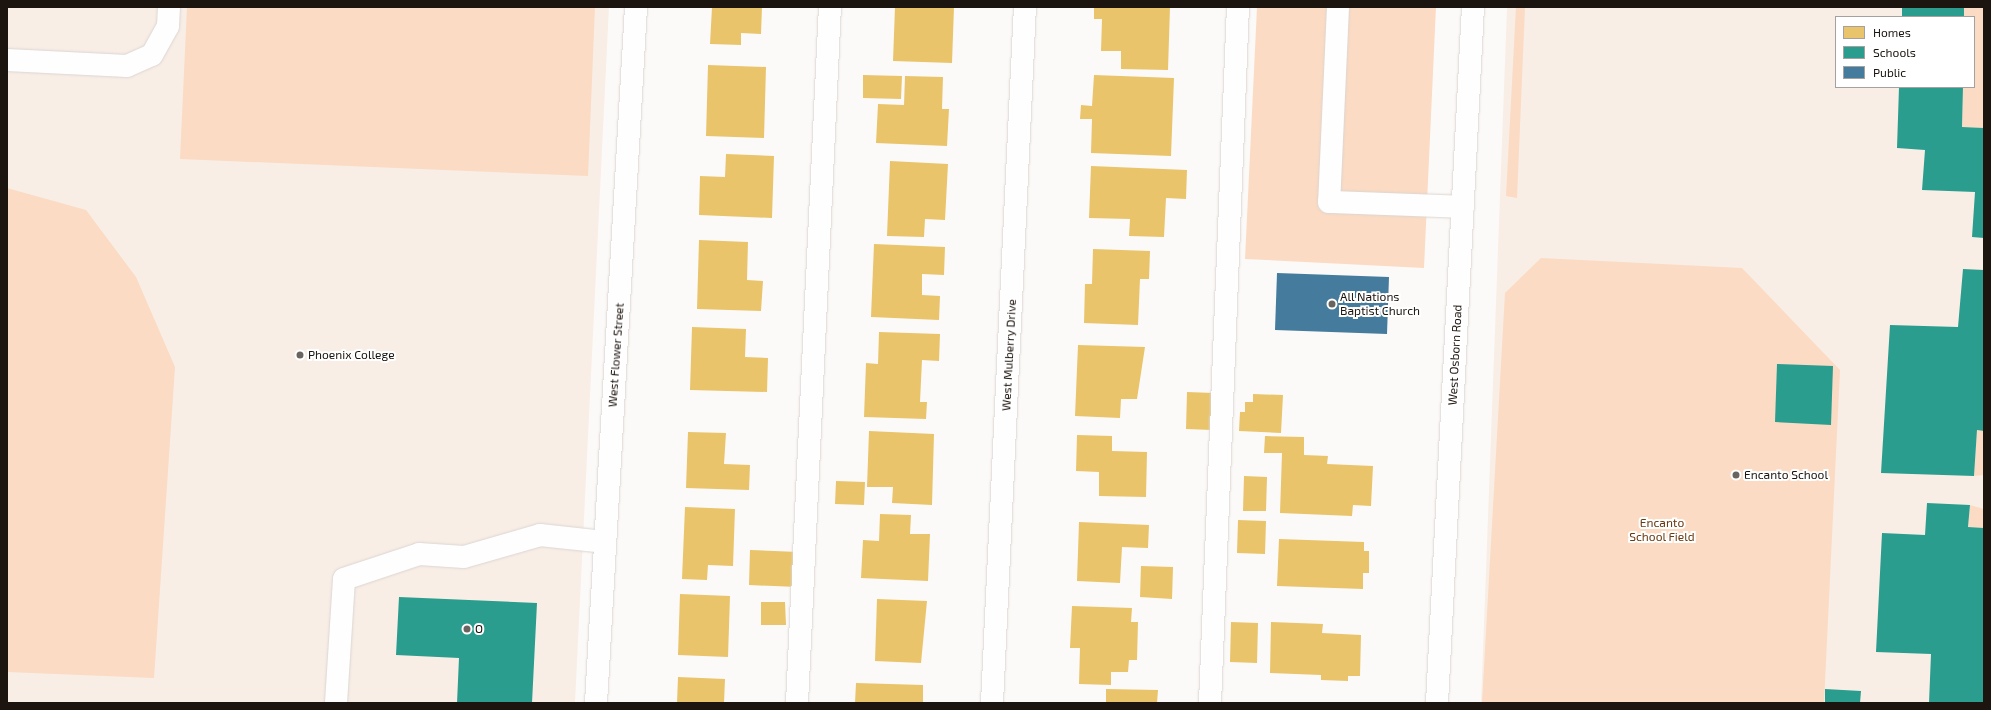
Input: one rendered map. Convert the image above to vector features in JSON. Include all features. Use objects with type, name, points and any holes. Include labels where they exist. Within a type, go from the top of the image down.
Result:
[{"type":"street","points":[[7,60],[127,66],[152,55],[168,26],[169,7]]},
{"type":"street","name":"West Flower Street","points":[[596,703],[604,542],[636,7]]},
{"type":"street","points":[[798,703],[830,7]]},
{"type":"street","name":"West Mulberry Drive","points":[[992,703],[1026,7]]},
{"type":"street","points":[[1210,703],[1238,7]]},
{"type":"street","points":[[1338,7],[1329,202],[1463,207]]},
{"type":"street","name":"West Osborn Road","points":[[1436,703],[1473,7]]},
{"type":"street","points":[[336,703],[344,579],[419,554],[464,557],[540,536],[604,542]]},
{"type":"shaded area","name":"Phoenix College","points":[[7,7],[609,7],[575,703],[7,703]]},
{"type":"shaded area","name":"Encanto School","points":[[1507,7],[1984,7],[1984,703],[1481,703]]},
{"type":"green space","points":[[187,7],[595,7],[588,176],[180,159]]},
{"type":"green space","points":[[1257,7],[1436,7],[1424,268],[1245,259]]},
{"type":"green space","points":[[1516,7],[1525,7],[1517,198],[1506,196]]},
{"type":"green space","points":[[1964,7],[1984,7],[1984,128],[1962,127],[1963,88],[1975,88],[1975,16],[1964,16]]},
{"type":"green space","points":[[7,188],[86,210],[136,277],[175,367],[154,678],[7,672]]},
{"type":"green space","name":"Encanto School Field","points":[[1541,258],[1742,268],[1840,370],[1824,703],[1482,703],[1505,293]]},
{"type":"green space","points":[[1977,430],[1984,431],[1984,475],[1974,476]]},
{"type":"green space","points":[[1970,505],[1984,509],[1984,528],[1968,527]]},
{"type":"building: Homes","points":[[712,7],[762,7],[761,34],[741,33],[741,45],[710,44]]},
{"type":"building: Homes","points":[[895,7],[954,7],[952,63],[893,61]]},
{"type":"building: Homes","points":[[1094,7],[1170,7],[1168,70],[1121,69],[1121,51],[1101,51],[1102,19],[1094,19]]},
{"type":"building: Homes","points":[[708,65],[766,67],[764,138],[706,136]]},
{"type":"building: Homes","points":[[863,75],[902,76],[901,99],[863,98]]},
{"type":"building: Homes","points":[[1094,75],[1174,78],[1171,156],[1091,153],[1092,119],[1080,119],[1081,105],[1092,106]]},
{"type":"building: Homes","points":[[905,76],[943,77],[942,109],[949,109],[947,146],[876,143],[878,104],[904,105]]},
{"type":"building: Homes","points":[[726,154],[774,156],[772,218],[699,215],[700,176],[725,177]]},
{"type":"building: Homes","points":[[890,161],[948,164],[945,220],[925,219],[924,237],[887,236]]},
{"type":"building: Homes","points":[[1091,166],[1187,170],[1186,199],[1166,198],[1164,237],[1129,236],[1130,219],[1089,218]]},
{"type":"building: Homes","points":[[699,240],[748,242],[747,280],[763,281],[761,311],[697,309]]},
{"type":"building: Homes","points":[[874,244],[945,247],[944,275],[922,274],[922,295],[940,296],[939,320],[871,317]]},
{"type":"building: Homes","points":[[1093,249],[1150,251],[1149,279],[1140,279],[1138,325],[1084,323],[1085,284],[1092,284]]},
{"type":"building: Homes","points":[[692,327],[746,329],[745,357],[768,358],[767,392],[690,390]]},
{"type":"building: Homes","points":[[879,332],[940,334],[939,361],[922,360],[920,402],[927,402],[926,419],[864,417],[866,363],[878,364]]},
{"type":"building: Homes","points":[[1078,345],[1145,347],[1137,399],[1121,399],[1120,418],[1075,416]]},
{"type":"building: Homes","points":[[1187,392],[1214,393],[1212,430],[1186,429]]},
{"type":"building: Homes","points":[[1253,394],[1283,395],[1281,433],[1239,431],[1240,412],[1245,412],[1245,402],[1253,402]]},
{"type":"building: Homes","points":[[869,431],[934,434],[932,505],[892,503],[893,487],[867,487]]},
{"type":"building: Homes","points":[[688,432],[726,433],[724,464],[750,465],[749,490],[686,488]]},
{"type":"building: Homes","points":[[1077,435],[1112,436],[1112,451],[1147,452],[1146,497],[1099,496],[1099,472],[1076,471]]},
{"type":"building: Homes","points":[[1265,436],[1304,437],[1304,455],[1328,456],[1327,464],[1373,466],[1371,506],[1353,505],[1352,516],[1280,513],[1282,453],[1264,453]]},
{"type":"building: Homes","points":[[1244,476],[1267,477],[1266,511],[1243,511]]},
{"type":"building: Homes","points":[[836,481],[865,482],[864,505],[835,504]]},
{"type":"building: Homes","points":[[685,507],[735,509],[733,566],[708,565],[707,580],[682,579]]},
{"type":"building: Homes","points":[[880,514],[911,515],[910,534],[930,534],[928,581],[861,578],[863,540],[879,541]]},
{"type":"building: Homes","points":[[1238,520],[1266,521],[1265,554],[1237,553]]},
{"type":"building: Homes","points":[[1079,522],[1149,525],[1148,548],[1122,547],[1120,583],[1077,581]]},
{"type":"building: Homes","points":[[1279,539],[1364,542],[1364,551],[1369,551],[1369,573],[1363,573],[1363,589],[1277,586]]},
{"type":"building: Homes","points":[[750,550],[798,552],[797,587],[749,585]]},
{"type":"building: Homes","points":[[1141,566],[1173,567],[1172,599],[1140,597]]},
{"type":"building: Homes","points":[[680,594],[730,596],[728,657],[678,655]]},
{"type":"building: Homes","points":[[877,599],[927,601],[921,663],[875,661]]},
{"type":"building: Homes","points":[[761,602],[785,602],[786,625],[761,625]]},
{"type":"building: Homes","points":[[1072,606],[1132,608],[1131,622],[1138,622],[1137,660],[1129,660],[1128,672],[1111,672],[1111,685],[1079,684],[1080,648],[1070,648]]},
{"type":"building: Homes","points":[[1231,622],[1258,623],[1257,663],[1230,662]]},
{"type":"building: Homes","points":[[1271,622],[1323,624],[1322,633],[1361,635],[1360,676],[1348,676],[1348,681],[1321,680],[1321,675],[1270,673]]},
{"type":"building: Homes","points":[[678,677],[725,679],[724,703],[677,703]]},
{"type":"building: Homes","points":[[856,683],[923,685],[923,703],[855,703]]},
{"type":"building: Homes","points":[[1106,689],[1158,690],[1157,703],[1106,703]]},
{"type":"building: Schools","points":[[1902,7],[1964,7],[1964,16],[1902,16]]},
{"type":"building: Schools","points":[[1899,88],[1963,88],[1962,127],[1984,128],[1984,238],[1972,237],[1975,192],[1922,190],[1925,150],[1897,148]]},
{"type":"building: Schools","points":[[1963,269],[1984,270],[1984,431],[1977,430],[1974,476],[1881,473],[1890,325],[1958,327]]},
{"type":"building: Schools","points":[[1777,364],[1833,366],[1831,425],[1775,422]]},
{"type":"building: Schools","points":[[1927,503],[1970,505],[1968,527],[1984,528],[1984,703],[1929,703],[1931,654],[1876,652],[1882,533],[1925,535]]},
{"type":"building: Schools","name":"O","points":[[399,597],[537,603],[532,703],[457,703],[459,658],[396,655]]},
{"type":"building: Schools","points":[[1825,689],[1861,691],[1860,703],[1825,703]]},
{"type":"building: Public","name":"All Nations Baptist Church","points":[[1277,273],[1389,277],[1387,334],[1275,330]]},
{"type":"place","name":"All Nations Baptist Church","points":[[1332,304]]},
{"type":"place","name":"Phoenix College","points":[[300,355]]},
{"type":"place","name":"Encanto School","points":[[1736,475]]},
{"type":"place","name":"O","points":[[467,629]]}]
